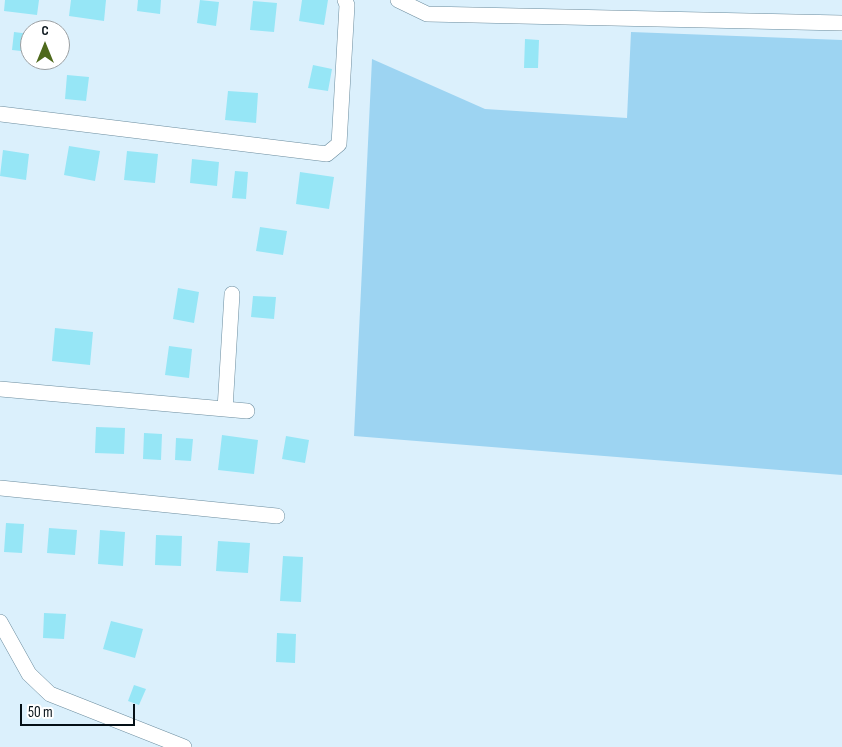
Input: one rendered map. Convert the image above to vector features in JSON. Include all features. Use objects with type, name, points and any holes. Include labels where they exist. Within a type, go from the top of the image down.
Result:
[{"type":"street","points":[[0,114],[327,154],[339,144],[347,5],[345,0]]},
{"type":"street","points":[[398,0],[426,14],[842,23]]},
{"type":"street","points":[[225,409],[232,294]]},
{"type":"street","points":[[0,389],[247,411]]},
{"type":"street","points":[[0,488],[277,516]]},
{"type":"street","points":[[0,622],[29,674],[50,694],[184,747]]},
{"type":"shaded area","points":[[631,32],[842,40],[842,475],[354,436],[372,59],[485,109],[627,118]]},
{"type":"building","points":[[5,0],[39,0],[37,15],[4,11]]},
{"type":"building","points":[[71,0],[106,0],[104,21],[69,16]]},
{"type":"building","points":[[138,0],[161,0],[160,14],[137,11]]},
{"type":"building","points":[[200,0],[219,2],[216,26],[197,23]]},
{"type":"building","points":[[302,0],[328,0],[324,25],[299,21]]},
{"type":"building","points":[[253,1],[277,3],[274,32],[250,30]]},
{"type":"building","points":[[14,32],[20,33],[20,51],[12,50]]},
{"type":"building","points":[[525,39],[539,40],[538,68],[524,68]]},
{"type":"building","points":[[313,65],[332,69],[328,91],[308,88]]},
{"type":"building","points":[[67,75],[89,77],[86,101],[65,99]]},
{"type":"building","points":[[228,91],[258,93],[256,123],[225,120]]},
{"type":"building","points":[[69,146],[100,151],[95,181],[64,175]]},
{"type":"building","points":[[3,150],[29,154],[26,180],[0,176]]},
{"type":"building","points":[[127,151],[158,154],[155,183],[124,180]]},
{"type":"building","points":[[192,159],[219,162],[217,186],[190,183]]},
{"type":"building","points":[[235,171],[248,172],[246,199],[232,198]]},
{"type":"building","points":[[300,172],[334,177],[329,209],[296,204]]},
{"type":"building","points":[[260,227],[287,231],[283,255],[256,251]]},
{"type":"building","points":[[178,288],[199,292],[194,323],[173,319]]},
{"type":"building","points":[[253,296],[276,297],[274,319],[251,317]]},
{"type":"building","points":[[55,328],[93,332],[90,365],[52,361]]},
{"type":"building","points":[[169,346],[192,349],[189,378],[165,375]]},
{"type":"building","points":[[96,427],[125,428],[124,454],[95,453]]},
{"type":"building","points":[[144,433],[162,434],[161,460],[143,459]]},
{"type":"building","points":[[222,435],[258,440],[254,474],[218,470]]},
{"type":"building","points":[[286,436],[309,440],[305,463],[282,459]]},
{"type":"building","points":[[176,438],[193,439],[191,461],[175,460]]},
{"type":"building","points":[[6,523],[24,524],[22,553],[4,552]]},
{"type":"building","points":[[49,528],[77,530],[75,555],[47,553]]},
{"type":"building","points":[[100,530],[125,532],[123,566],[98,564]]},
{"type":"building","points":[[156,535],[182,536],[181,566],[155,565]]},
{"type":"building","points":[[218,541],[250,543],[248,573],[216,571]]},
{"type":"building","points":[[283,556],[303,557],[301,602],[280,601]]},
{"type":"building","points":[[44,613],[66,614],[64,639],[43,638]]},
{"type":"building","points":[[111,621],[143,629],[135,658],[103,649]]},
{"type":"building","points":[[277,633],[296,634],[295,663],[276,662]]},
{"type":"building","points":[[134,685],[146,689],[139,705],[128,701]]}]
